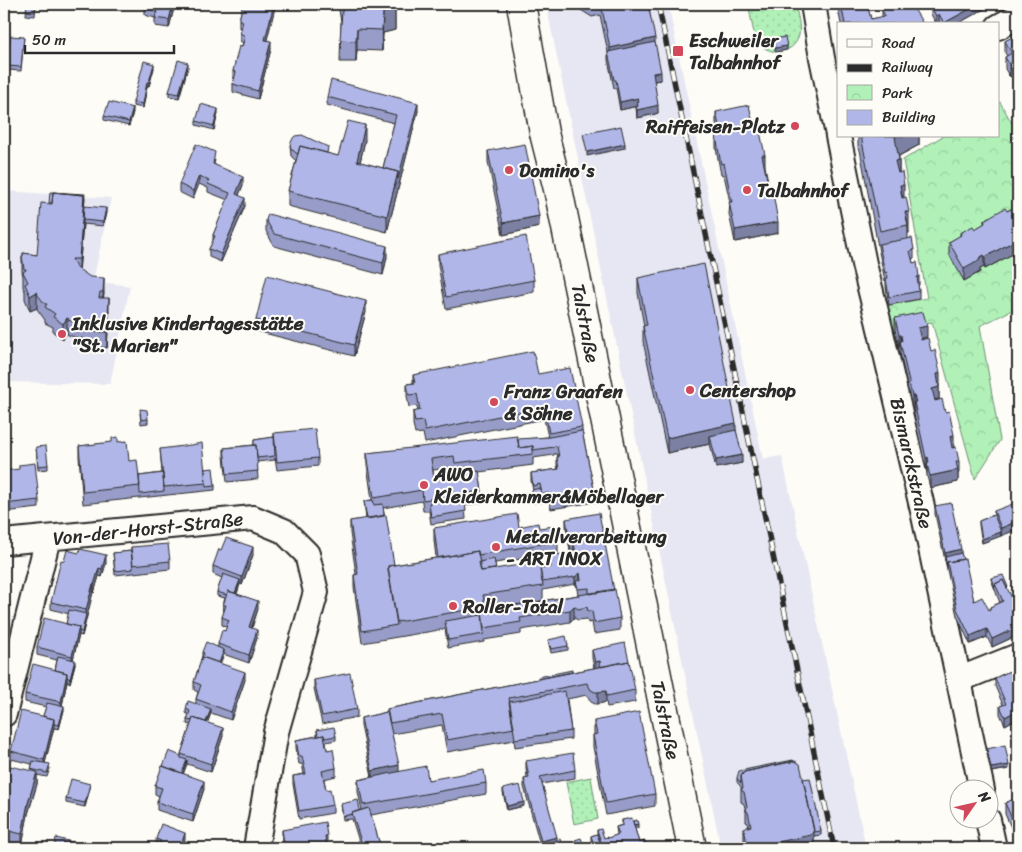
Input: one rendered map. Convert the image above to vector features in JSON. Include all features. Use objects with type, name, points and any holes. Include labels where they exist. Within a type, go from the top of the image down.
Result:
[{"type":"main road","name":"Talstraße","points":[[521,4],[544,133],[580,296],[692,848]]},
{"type":"street","name":"Bismarckstraße","points":[[813,4],[822,58],[837,125]]},
{"type":"street","points":[[1000,26],[1018,16]]},
{"type":"street","name":"Bismarckstraße","points":[[840,138],[864,264],[909,448],[980,780]]},
{"type":"street","name":"Von-der-Horst-Straße","points":[[4,542],[253,518],[284,531],[307,554],[316,592],[276,732],[256,848]]},
{"type":"street","points":[[4,714],[48,538]]},
{"type":"street","points":[[958,680],[1018,656]]},
{"type":"street","points":[[990,830],[994,848]]},
{"type":"shaded area","points":[[546,4],[668,4],[763,459],[782,456],[866,848],[721,848]]},
{"type":"shaded area","name":"Inklusive Kindertagesstätte \"St. Marien\"","points":[[4,191],[111,198],[93,281],[130,286],[110,384],[4,382]]},
{"type":"green space","points":[[748,4],[795,4],[800,27],[799,35],[792,47],[779,52],[766,49],[761,45],[755,36]]},
{"type":"green space","points":[[1000,102],[1018,134],[1018,307],[980,326],[1000,440],[975,479],[932,322],[881,332],[875,308],[927,298],[903,160],[940,138],[1000,138]]},
{"type":"green space","points":[[591,777],[598,819],[574,824],[566,782]]},
{"type":"building","points":[[27,4],[36,4],[35,12],[26,11]]},
{"type":"building","points":[[145,4],[173,4],[169,20],[155,18],[157,11],[145,8]]},
{"type":"building","points":[[243,4],[274,4],[265,40],[271,41],[258,91],[233,84],[236,72],[233,71],[239,46],[242,47],[245,36],[240,33],[243,21],[239,20]]},
{"type":"building","points":[[343,4],[395,4],[395,8],[383,12],[382,30],[357,29],[356,41],[340,40]]},
{"type":"building","points":[[601,4],[648,4],[655,38],[610,48]]},
{"type":"building","points":[[841,4],[867,4],[871,19],[885,16],[882,10],[892,4],[911,4],[922,22],[845,22]]},
{"type":"building","points":[[965,4],[968,10],[943,22],[939,14],[936,16],[931,6]]},
{"type":"building","points":[[1018,34],[1018,65],[1017,63],[1012,66],[1005,57],[1012,53],[1005,41]]},
{"type":"building","points":[[10,36],[24,37],[21,67],[8,66]]},
{"type":"building","points":[[785,37],[787,46],[775,48],[774,39]]},
{"type":"building","points":[[655,42],[661,72],[653,73],[658,105],[637,110],[638,98],[620,102],[608,52]]},
{"type":"building","points":[[178,60],[188,63],[179,94],[169,92]]},
{"type":"building","points":[[144,61],[154,64],[149,82],[147,82],[143,104],[133,102]]},
{"type":"building","points":[[331,80],[418,103],[398,179],[398,172],[383,168],[396,115],[327,97]]},
{"type":"building","points":[[109,102],[133,108],[129,122],[104,116]]},
{"type":"building","points":[[201,104],[218,109],[214,126],[196,121]]},
{"type":"building","name":"Talbahnhof","points":[[749,105],[754,128],[759,127],[765,155],[762,155],[770,194],[773,193],[778,222],[735,230],[729,202],[732,202],[724,163],[721,164],[716,136],[721,135],[716,112]]},
{"type":"building","points":[[348,121],[365,125],[357,161],[398,172],[387,216],[288,191],[300,146],[338,156]]},
{"type":"building","points":[[621,126],[625,144],[587,152],[583,134]]},
{"type":"building","points":[[302,135],[328,147],[327,153],[300,146],[298,154],[296,153],[290,145],[295,136]]},
{"type":"building","points":[[861,138],[895,138],[899,160],[895,161],[898,173],[902,172],[904,185],[900,185],[902,198],[906,197],[909,212],[905,212],[908,225],[880,231]]},
{"type":"building","points":[[196,144],[215,152],[213,164],[243,177],[236,194],[245,198],[221,254],[209,249],[230,193],[208,184],[209,181],[199,176],[193,191],[179,184]]},
{"type":"building","points":[[525,144],[539,216],[503,223],[488,151]]},
{"type":"building","points":[[50,192],[53,192],[52,203],[49,203]]},
{"type":"building","points":[[53,192],[84,195],[79,259],[72,259],[77,268],[90,277],[104,278],[103,292],[100,292],[99,298],[109,298],[107,332],[94,332],[94,328],[82,327],[82,323],[68,320],[67,318],[63,324],[53,317],[55,314],[45,307],[47,304],[45,304],[37,292],[30,296],[25,284],[28,282],[23,272],[26,269],[24,269],[22,256],[23,253],[37,255],[41,203],[52,204]]},
{"type":"building","points":[[57,192],[85,194],[84,206],[84,195]]},
{"type":"building","points":[[84,206],[106,208],[103,222],[83,220]]},
{"type":"building","points":[[1018,206],[1018,239],[985,257],[984,255],[979,258],[980,260],[964,269],[949,242],[973,226],[975,229],[985,223],[984,220],[1005,208],[1007,211]]},
{"type":"building","points":[[268,214],[387,246],[383,263],[274,234],[266,220]]},
{"type":"building","points":[[526,236],[534,280],[446,297],[438,254]]},
{"type":"building","points":[[912,238],[914,250],[910,251],[913,263],[917,262],[919,291],[889,297],[886,279],[888,278],[887,272],[885,273],[879,244]]},
{"type":"building","name":"Centershop","points":[[704,264],[736,423],[667,438],[643,326],[647,325],[638,278]]},
{"type":"building","points":[[267,275],[366,301],[354,345],[256,320]]},
{"type":"building","points":[[923,312],[927,326],[918,328],[921,340],[928,338],[931,351],[935,350],[940,373],[937,374],[939,387],[932,389],[935,401],[942,399],[945,412],[949,411],[954,435],[950,436],[952,448],[956,447],[959,462],[956,462],[958,470],[930,476],[927,464],[929,463],[928,457],[926,458],[914,402],[916,402],[914,396],[912,396],[900,341],[902,341],[901,335],[899,335],[895,318]]},
{"type":"building","points":[[533,351],[538,374],[570,368],[582,427],[549,433],[544,407],[425,431],[423,421],[415,422],[413,412],[420,410],[417,394],[409,395],[407,384],[415,383],[413,375]]},
{"type":"building","points":[[140,409],[147,410],[148,419],[141,420]]},
{"type":"building","points":[[315,429],[318,458],[277,462],[274,433]]},
{"type":"building","points":[[736,430],[742,455],[716,460],[710,436]]},
{"type":"building","points":[[582,431],[595,494],[551,501],[549,493],[542,494],[540,484],[533,486],[531,473],[559,469],[557,446],[533,450],[533,446],[519,448],[518,439],[549,437]]},
{"type":"building","points":[[517,436],[519,448],[533,446],[533,454],[455,463],[454,456],[431,459],[434,478],[479,471],[482,491],[423,500],[422,490],[374,498],[367,453]]},
{"type":"building","points":[[118,437],[118,442],[127,441],[129,461],[137,460],[140,486],[83,492],[79,446],[112,442],[112,438]]},
{"type":"building","points":[[274,437],[275,456],[257,458],[254,440]]},
{"type":"building","points":[[202,443],[206,483],[164,487],[160,449]]},
{"type":"building","points":[[256,445],[258,471],[227,474],[224,448]]},
{"type":"building","points":[[46,446],[48,465],[38,466],[36,447]]},
{"type":"building","points":[[35,463],[39,500],[4,504],[4,471],[19,469],[19,465]]},
{"type":"building","points":[[213,468],[215,486],[206,487],[205,469]]},
{"type":"building","points":[[163,473],[164,491],[140,494],[139,476]]},
{"type":"building","points":[[540,488],[542,498],[534,499],[532,490]]},
{"type":"building","points":[[464,497],[466,511],[431,517],[429,503]]},
{"type":"building","points":[[373,500],[374,505],[383,504],[384,516],[367,519],[364,501]]},
{"type":"building","points":[[1018,502],[1018,521],[1001,528],[994,511]]},
{"type":"building","points":[[951,503],[961,549],[945,553],[935,506]]},
{"type":"building","points":[[599,513],[614,590],[589,594],[589,588],[578,589],[576,581],[581,580],[580,573],[575,577],[542,582],[540,569],[551,567],[549,556],[568,553],[573,556],[576,555],[574,542],[570,543],[566,519]]},
{"type":"building","points":[[517,514],[519,527],[538,523],[539,528],[555,526],[558,541],[478,555],[478,551],[438,558],[434,528]]},
{"type":"building","points":[[386,515],[394,565],[388,566],[388,570],[397,625],[362,631],[354,575],[358,574],[350,521]]},
{"type":"building","points":[[994,515],[1001,532],[982,539],[979,521]]},
{"type":"building","points":[[226,538],[253,547],[242,577],[213,566],[219,549],[221,550]]},
{"type":"building","points":[[168,544],[170,561],[133,565],[131,547]]},
{"type":"building","points":[[80,549],[106,555],[102,569],[99,568],[93,584],[86,610],[51,602],[61,560],[64,561],[67,550],[79,553]]},
{"type":"building","points":[[131,551],[133,569],[115,571],[113,553]]},
{"type":"building","name":"Roller-Total","points":[[478,551],[481,571],[539,562],[543,586],[483,595],[485,607],[397,622],[388,566]]},
{"type":"building","points":[[961,553],[963,559],[947,562],[947,566],[945,557]]},
{"type":"building","points":[[494,559],[496,569],[481,571],[479,562]]},
{"type":"building","points":[[965,559],[974,601],[982,597],[989,610],[991,609],[990,607],[1003,601],[995,584],[1003,580],[1013,600],[1018,598],[1018,627],[992,639],[987,629],[970,636],[957,609],[947,562]]},
{"type":"building","points":[[223,574],[240,580],[235,593],[228,591],[227,595],[217,592]]},
{"type":"building","points":[[1003,575],[1008,587],[1003,580],[995,584],[995,587],[992,578]]},
{"type":"building","points":[[615,589],[620,618],[594,623],[592,611],[588,611],[587,607],[578,609],[574,606],[570,610],[520,618],[521,622],[484,628],[482,611]]},
{"type":"building","points":[[228,591],[258,601],[249,627],[257,630],[249,655],[218,644],[222,630],[225,631],[229,620],[222,617],[226,605],[223,605]]},
{"type":"building","points":[[69,610],[86,614],[82,632],[79,631],[79,627],[66,624]]},
{"type":"building","points":[[482,615],[484,634],[448,640],[445,621]]},
{"type":"building","points":[[44,618],[79,627],[72,656],[37,647]]},
{"type":"building","points":[[566,636],[568,646],[551,649],[548,640]]},
{"type":"building","points":[[206,642],[224,650],[219,663],[202,657]]},
{"type":"building","points":[[625,643],[629,661],[601,667],[600,661],[595,662],[592,650]]},
{"type":"building","points":[[58,656],[75,660],[70,679],[67,677],[67,673],[55,670]]},
{"type":"building","points":[[202,657],[245,672],[231,712],[196,699],[201,685],[194,682]]},
{"type":"building","points":[[629,661],[635,690],[607,696],[606,691],[595,692],[591,690],[587,683],[509,698],[514,728],[447,740],[442,714],[390,723],[387,709]]},
{"type":"building","points":[[33,664],[67,673],[61,702],[25,694]]},
{"type":"building","points":[[1018,667],[1018,699],[1016,700],[1018,710],[1005,717],[1000,706],[1006,704],[995,678]]},
{"type":"building","points":[[572,670],[572,672],[538,679],[538,677]]},
{"type":"building","points":[[350,673],[357,709],[322,716],[314,680]]},
{"type":"building","points":[[565,691],[571,731],[515,739],[509,702]]},
{"type":"building","points":[[188,701],[211,709],[206,722],[193,718],[192,721],[187,720],[190,711],[186,709]]},
{"type":"building","points":[[47,703],[64,706],[59,725],[54,724],[54,719],[43,716]]},
{"type":"building","points":[[21,711],[54,719],[44,760],[11,751]]},
{"type":"building","points":[[387,712],[399,765],[372,771],[361,718]]},
{"type":"building","points":[[639,712],[655,794],[606,803],[593,735],[597,734],[594,721]]},
{"type":"building","points":[[193,718],[223,728],[211,764],[181,754]]},
{"type":"building","points":[[334,727],[336,736],[325,738],[324,735],[318,736],[317,730]]},
{"type":"building","points":[[324,735],[327,750],[333,749],[336,768],[322,771],[326,790],[330,789],[333,805],[299,811],[293,776],[306,774],[302,756],[299,756],[296,740]]},
{"type":"building","points":[[1005,745],[1009,765],[991,768],[987,749]]},
{"type":"building","points":[[169,751],[187,760],[182,773],[163,766]]},
{"type":"building","points":[[573,753],[575,770],[540,777],[557,837],[541,841],[524,779],[529,778],[526,761]]},
{"type":"building","points":[[793,760],[744,772],[741,776],[741,783],[737,778],[739,771]]},
{"type":"building","points":[[33,761],[50,764],[47,773],[31,769]]},
{"type":"building","points":[[795,761],[800,764],[814,830],[811,835],[759,846],[755,843],[747,844],[744,828],[751,826],[746,810],[744,792],[741,790],[743,788],[741,776],[744,772]]},
{"type":"building","points":[[10,766],[37,772],[22,834],[4,830],[4,787]]},
{"type":"building","points":[[162,766],[204,781],[193,814],[157,802],[162,788],[155,786]]},
{"type":"building","points":[[426,766],[428,780],[484,770],[486,783],[363,805],[358,780]]},
{"type":"building","points":[[810,778],[821,831],[814,832],[803,779]]},
{"type":"building","points":[[71,779],[90,784],[85,803],[66,799]]},
{"type":"building","points":[[520,785],[524,802],[507,806],[503,789]]},
{"type":"building","points":[[1016,798],[1018,802],[1018,832],[1005,803]]},
{"type":"building","points":[[358,800],[360,810],[343,816],[341,804]]},
{"type":"building","points":[[369,808],[381,848],[363,848],[352,813]]},
{"type":"building","points":[[632,818],[639,843],[645,841],[647,848],[603,848],[597,830],[601,829],[604,838],[608,838],[619,834],[616,827],[623,825],[622,820]]},
{"type":"building","points":[[637,820],[638,824],[634,825],[633,821]]},
{"type":"building","points":[[325,822],[327,848],[285,848],[282,830]]},
{"type":"building","points":[[161,824],[185,833],[180,848],[158,848],[161,841],[156,839]]},
{"type":"building","points":[[597,834],[602,848],[595,848],[591,836]]},
{"type":"building","points":[[56,838],[76,843],[74,848],[54,848]]},
{"type":"building","points":[[581,838],[585,848],[578,848],[575,840]]},
{"type":"building","points":[[560,839],[563,848],[555,848],[553,842]]},
{"type":"railway","points":[[658,4],[834,848]]},
{"type":"place","name":"Eschweiler Talbahnhof","points":[[678,51]]},
{"type":"place","name":"Raiffeisen-Platz","points":[[795,126]]},
{"type":"place","name":"Domino's","points":[[509,170]]},
{"type":"place","name":"Talbahnhof","points":[[747,190]]},
{"type":"place","name":"Inklusive Kindertagesstätte \"St. Marien\"","points":[[62,334]]},
{"type":"place","name":"Centershop","points":[[690,390]]},
{"type":"place","name":"Franz Graafen & Söhne","points":[[494,402]]},
{"type":"place","name":"AWO Kleiderkammer&Möbellager","points":[[424,485]]},
{"type":"place","name":"Metallverarbeitung - ART INOX","points":[[496,547]]},
{"type":"place","name":"Roller-Total","points":[[453,606]]}]
